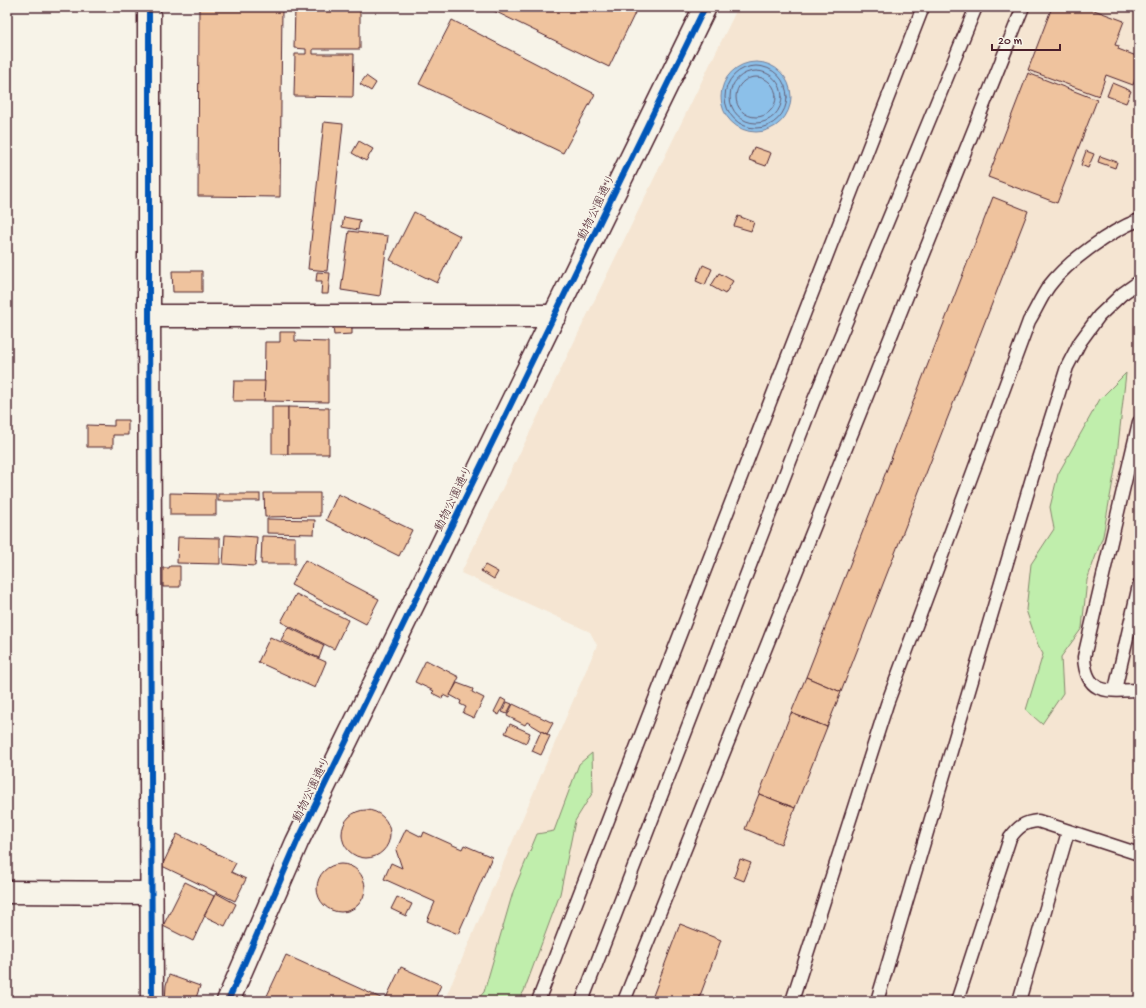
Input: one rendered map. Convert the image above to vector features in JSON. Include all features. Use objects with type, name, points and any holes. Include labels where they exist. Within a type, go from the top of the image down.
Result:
[{"type":"street","points":[[149,7],[150,893],[152,1001]]},
{"type":"street","name":"動物公園通り","points":[[228,1001],[297,842],[706,7]]},
{"type":"street","points":[[149,316],[555,316]]},
{"type":"street","points":[[7,892],[150,893]]},
{"type":"lane","points":[[538,1001],[923,7]]},
{"type":"lane","points":[[582,1001],[813,402],[976,7]]},
{"type":"lane","points":[[624,1001],[1023,7]]},
{"type":"lane","points":[[792,1001],[887,704],[1029,321],[1050,286],[1075,260],[1104,238],[1139,220]]},
{"type":"lane","points":[[877,1001],[1032,478],[1067,367],[1080,342],[1099,316],[1122,294],[1139,282]]},
{"type":"lane","points":[[1139,422],[1084,657],[1085,670],[1090,682],[1106,691],[1139,690]]},
{"type":"lane","points":[[1115,690],[1139,585]]},
{"type":"lane","points":[[957,1001],[1010,838],[1019,827],[1028,822],[1038,821],[1139,854]]},
{"type":"lane","points":[[1019,1001],[1068,832]]},
{"type":"shaded area","points":[[738,7],[1139,7],[1139,1001],[444,1001],[597,645],[590,632],[461,573]]},
{"type":"green space","points":[[1126,373],[1116,464],[1103,536],[1087,580],[1082,628],[1061,657],[1063,693],[1042,724],[1026,710],[1043,654],[1038,645],[1026,610],[1031,564],[1054,529],[1050,507],[1058,474],[1100,399]]},
{"type":"green space","points":[[592,753],[593,792],[575,821],[560,894],[524,991],[518,1001],[476,1001],[484,992],[513,892],[537,834],[554,831],[579,764]]},
{"type":"water","points":[[756,62],[769,65],[781,72],[788,84],[791,97],[788,110],[781,122],[769,129],[756,132],[743,129],[731,122],[724,110],[721,97],[724,84],[731,72],[743,65]]},
{"type":"building","points":[[199,7],[282,7],[280,197],[198,196]]},
{"type":"building","points":[[295,7],[360,7],[360,49],[313,49],[313,54],[354,54],[353,97],[294,96],[295,54],[306,54],[306,49],[294,48]]},
{"type":"building","points":[[486,7],[624,7],[635,13],[609,67]]},
{"type":"building","points":[[1052,7],[1086,7],[1124,21],[1115,45],[1119,46],[1118,49],[1139,57],[1139,69],[1133,85],[1106,75],[1099,96],[1028,70]]},
{"type":"building","points":[[452,20],[595,94],[563,153],[419,84]]},
{"type":"building","points":[[1028,73],[1097,100],[1057,203],[988,177]]},
{"type":"building","points":[[366,76],[376,83],[371,91],[360,84]]},
{"type":"building","points":[[1112,83],[1131,91],[1126,103],[1107,96]]},
{"type":"building","points":[[324,122],[343,124],[327,271],[308,269]]},
{"type":"building","points":[[359,141],[373,149],[366,161],[352,153]]},
{"type":"building","points":[[754,147],[771,153],[766,166],[749,160]]},
{"type":"building","points":[[1086,151],[1094,154],[1088,168],[1081,165]]},
{"type":"building","points":[[1100,156],[1117,162],[1115,168],[1098,162]]},
{"type":"building","points":[[993,197],[1028,211],[841,692],[806,677]]},
{"type":"building","points":[[414,212],[460,236],[437,283],[390,260]]},
{"type":"building","points":[[738,216],[754,222],[751,231],[734,226]]},
{"type":"building","points":[[344,217],[360,220],[358,230],[342,227]]},
{"type":"building","points":[[349,231],[388,236],[380,296],[341,290]]},
{"type":"building","points":[[703,265],[712,269],[705,285],[696,281]]},
{"type":"building","points":[[172,271],[202,271],[202,292],[173,292]]},
{"type":"building","points":[[317,272],[330,273],[328,294],[321,294],[322,281],[316,281]]},
{"type":"building","points":[[719,273],[733,281],[725,294],[711,286]]},
{"type":"building","points":[[352,326],[352,334],[334,335],[333,327]]},
{"type":"building","points":[[280,332],[295,332],[295,341],[328,342],[328,402],[264,401],[265,342],[280,342]]},
{"type":"building","points":[[234,381],[265,381],[264,401],[233,401]]},
{"type":"building","points":[[272,407],[288,407],[288,454],[272,454]]},
{"type":"building","points":[[288,407],[329,408],[329,454],[288,454]]},
{"type":"building","points":[[114,420],[128,420],[128,435],[113,435],[113,447],[87,447],[87,425],[114,426]]},
{"type":"building","points":[[170,493],[216,494],[216,515],[170,515]]},
{"type":"building","points":[[264,493],[320,493],[320,516],[265,517]]},
{"type":"building","points":[[218,494],[260,494],[260,501],[218,501]]},
{"type":"building","points":[[338,494],[412,530],[399,556],[326,520]]},
{"type":"building","points":[[267,519],[315,520],[314,534],[267,533]]},
{"type":"building","points":[[225,535],[257,537],[255,566],[223,564]]},
{"type":"building","points":[[262,536],[295,537],[295,564],[261,564]]},
{"type":"building","points":[[178,537],[220,538],[220,564],[177,563]]},
{"type":"building","points":[[305,560],[379,599],[366,624],[291,585]]},
{"type":"building","points":[[485,565],[498,572],[494,579],[481,571]]},
{"type":"building","points":[[170,566],[180,566],[180,587],[163,587],[163,568],[169,568]]},
{"type":"building","points":[[296,594],[348,620],[334,649],[281,622]]},
{"type":"building","points":[[288,627],[324,645],[319,658],[281,640]]},
{"type":"building","points":[[270,637],[326,662],[315,688],[258,662]]},
{"type":"building","points":[[426,660],[459,677],[449,698],[443,695],[442,698],[432,693],[434,691],[415,682]]},
{"type":"building","points":[[806,677],[841,692],[827,727],[791,713]]},
{"type":"building","points":[[457,683],[473,689],[472,692],[484,698],[474,718],[463,713],[466,707],[460,704],[461,701],[450,695]]},
{"type":"building","points":[[501,698],[506,701],[499,715],[494,712]]},
{"type":"building","points":[[507,702],[512,704],[507,714],[502,712]]},
{"type":"building","points":[[513,704],[553,723],[547,734],[527,722],[525,725],[507,716]]},
{"type":"building","points":[[791,713],[827,727],[795,808],[759,794]]},
{"type":"building","points":[[510,724],[530,733],[526,743],[505,733]]},
{"type":"building","points":[[541,731],[550,736],[541,755],[532,751]]},
{"type":"building","points":[[759,794],[795,808],[781,844],[745,829]]},
{"type":"building","points":[[361,810],[371,810],[383,817],[390,829],[390,839],[383,851],[371,858],[361,858],[353,854],[346,847],[342,839],[342,829],[346,821],[353,814]]},
{"type":"building","points":[[406,829],[422,837],[424,832],[462,849],[464,845],[492,857],[458,934],[427,921],[435,902],[384,879],[391,863],[402,868],[396,850]]},
{"type":"building","points":[[177,834],[236,863],[231,872],[246,879],[235,901],[162,866]]},
{"type":"building","points":[[740,859],[751,863],[744,881],[734,877]]},
{"type":"building","points":[[336,864],[346,864],[358,871],[365,883],[365,893],[358,905],[346,912],[336,912],[328,908],[321,901],[317,893],[317,883],[321,875],[328,868]]},
{"type":"building","points":[[185,882],[214,896],[193,941],[163,926]]},
{"type":"building","points":[[216,893],[236,904],[225,926],[204,916]]},
{"type":"building","points":[[397,897],[412,904],[406,916],[391,909]]},
{"type":"building","points":[[680,924],[721,940],[698,1001],[651,1001]]},
{"type":"building","points":[[286,955],[385,1000],[401,967],[441,985],[434,1001],[272,1001],[266,998]]},
{"type":"building","points":[[169,975],[200,986],[195,1001],[165,1001],[166,985]]},
{"type":"cycle path","points":[[149,7],[152,1001]]},
{"type":"cycle path","points":[[228,1001],[297,842],[705,7]]}]
